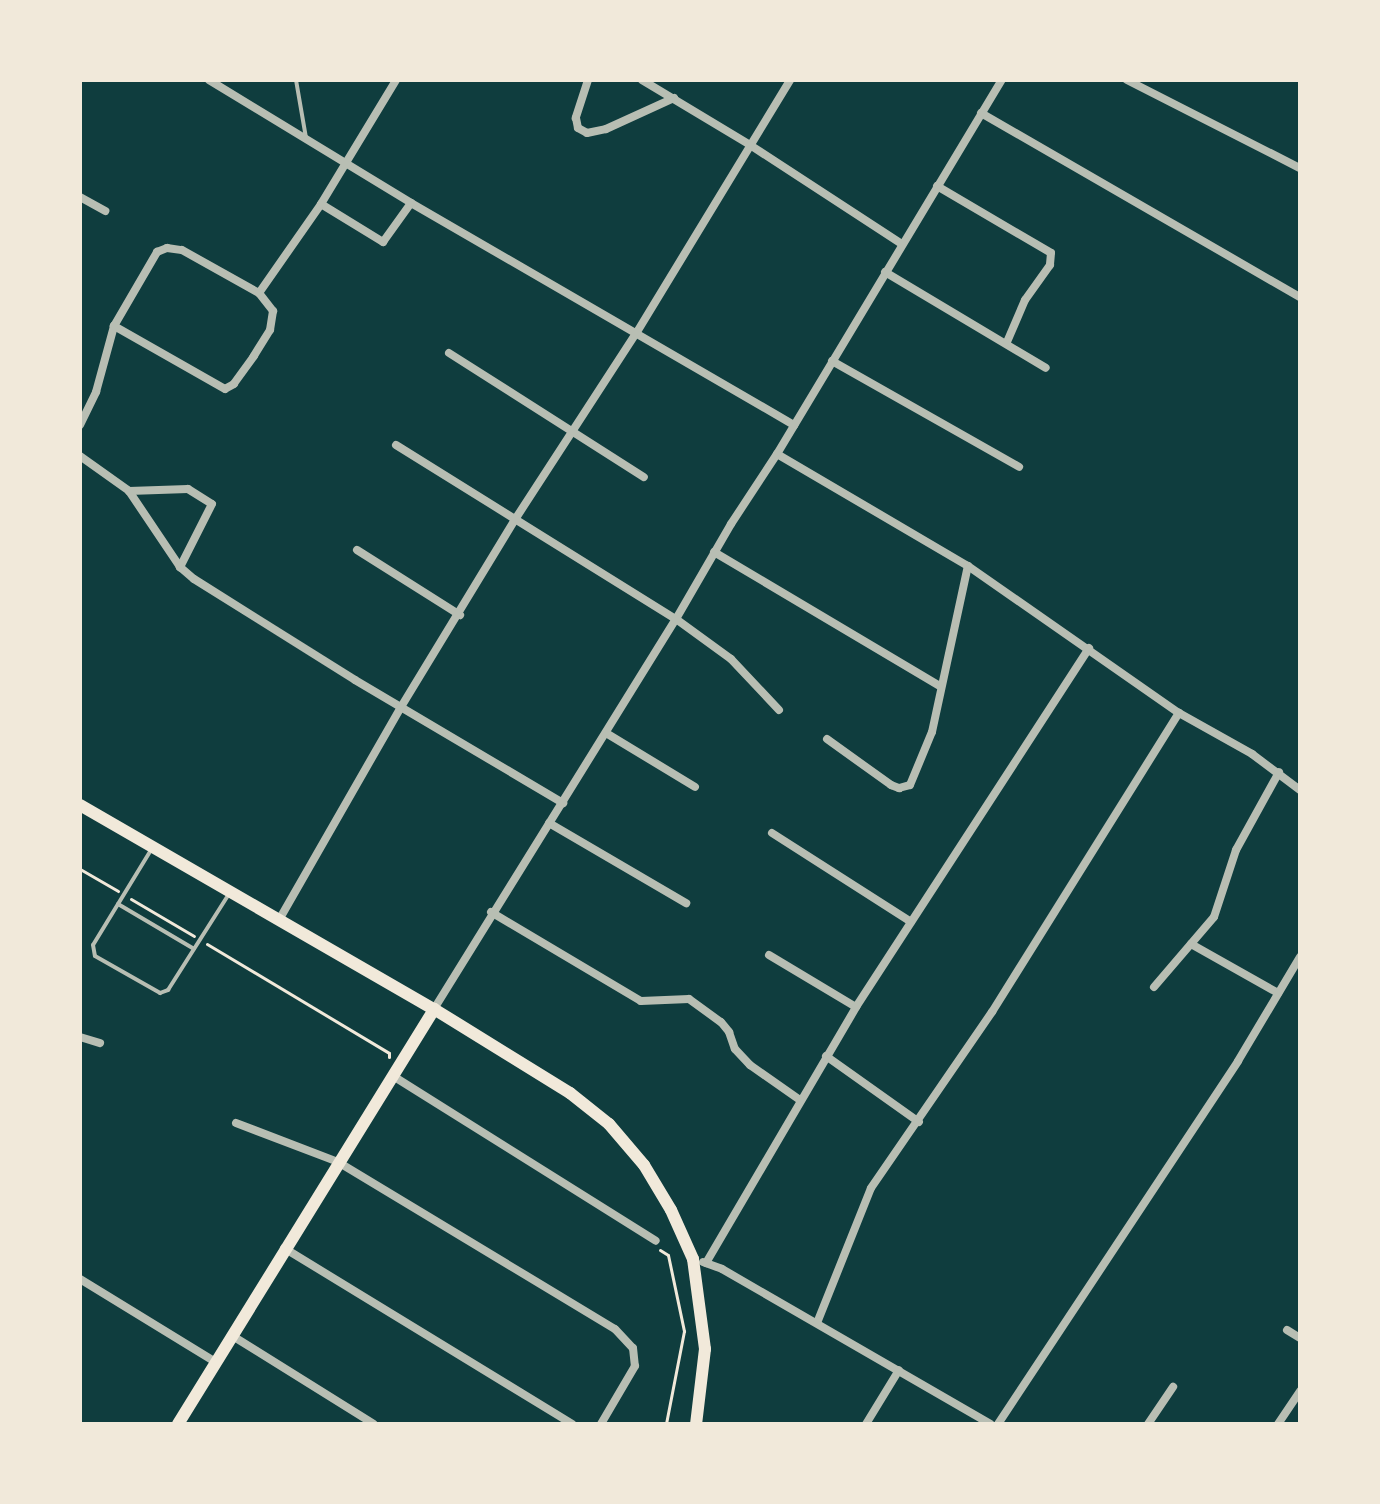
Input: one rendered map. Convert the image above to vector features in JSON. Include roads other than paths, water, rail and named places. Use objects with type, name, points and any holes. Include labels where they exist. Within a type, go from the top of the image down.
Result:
[{"type":"main road","points":[[80,805],[434,1009],[570,1093],[609,1124],[644,1165],[699,1261],[705,1349],[696,1424]]},
{"type":"main road","points":[[178,1424],[230,1334],[434,1009]]},
{"type":"street","points":[[209,80],[411,203],[794,425]]},
{"type":"street","points":[[259,293],[321,204],[396,80]]},
{"type":"street","points":[[588,80],[576,118],[578,128],[587,133],[606,129],[674,98]]},
{"type":"street","points":[[642,80],[750,145],[902,244]]},
{"type":"street","points":[[279,920],[401,707],[460,615],[516,518],[637,332],[790,80]]},
{"type":"street","points":[[434,1009],[491,912],[563,803],[714,552],[777,454],[1002,80]]},
{"type":"street","points":[[1127,80],[1300,168]]},
{"type":"street","points":[[981,113],[1300,297]]},
{"type":"street","points":[[937,186],[1051,253],[1050,265],[1025,300],[1007,342]]},
{"type":"street","points":[[80,197],[105,211]]},
{"type":"street","points":[[321,204],[383,242],[411,203]]},
{"type":"street","points":[[80,425],[96,392],[114,326],[153,256],[167,248],[182,250],[259,293],[273,311],[270,330],[234,384],[225,389],[114,326]]},
{"type":"street","points":[[885,272],[1046,368]]},
{"type":"street","points":[[449,353],[644,477]]},
{"type":"street","points":[[832,361],[1019,467]]},
{"type":"street","points":[[396,445],[676,619],[731,659],[779,710]]},
{"type":"street","points":[[777,454],[968,566],[1179,713],[1279,772],[1300,790]]},
{"type":"street","points":[[80,456],[129,491],[180,567],[211,590],[563,803]]},
{"type":"street","points":[[129,491],[188,489],[209,500],[212,511],[180,567]]},
{"type":"street","points":[[357,550],[460,615]]},
{"type":"street","points":[[714,552],[940,686]]},
{"type":"street","points":[[827,739],[891,785],[906,787],[915,778],[932,732],[968,566]]},
{"type":"street","points":[[991,1424],[817,1323],[699,1261],[856,1007],[1089,648]]},
{"type":"street","points":[[817,1323],[871,1188],[919,1122],[1179,713]]},
{"type":"street","points":[[606,733],[695,787]]},
{"type":"street","points":[[1154,987],[1217,911],[1236,850],[1279,772]]},
{"type":"street","points":[[549,823],[686,903]]},
{"type":"street","points":[[772,833],[911,922]]},
{"type":"street","points":[[491,912],[641,1001],[689,999],[721,1022],[729,1032],[735,1049],[750,1065],[800,1100]]},
{"type":"street","points":[[1191,944],[1278,993]]},
{"type":"street","points":[[769,955],[856,1007]]},
{"type":"street","points":[[998,1424],[1238,1061],[1300,957]]},
{"type":"street","points":[[80,1037],[100,1043]]},
{"type":"street","points":[[826,1056],[919,1122]]},
{"type":"street","points":[[393,1076],[656,1241]]},
{"type":"street","points":[[236,1123],[338,1162],[615,1329],[630,1343],[635,1366],[601,1424]]},
{"type":"street","points":[[284,1248],[572,1424]]},
{"type":"street","points":[[80,1279],[214,1361]]},
{"type":"street","points":[[1287,1330],[1300,1338]]},
{"type":"street","points":[[230,1334],[374,1424]]},
{"type":"street","points":[[866,1424],[899,1370]]},
{"type":"street","points":[[1148,1424],[1173,1387]]},
{"type":"street","points":[[1278,1424],[1300,1391]]},
{"type":"lane","points":[[296,80],[306,140]]},
{"type":"lane","points":[[154,845],[93,945],[95,956],[160,993],[168,990],[231,892]]},
{"type":"lane","points":[[118,904],[194,949]]}]
